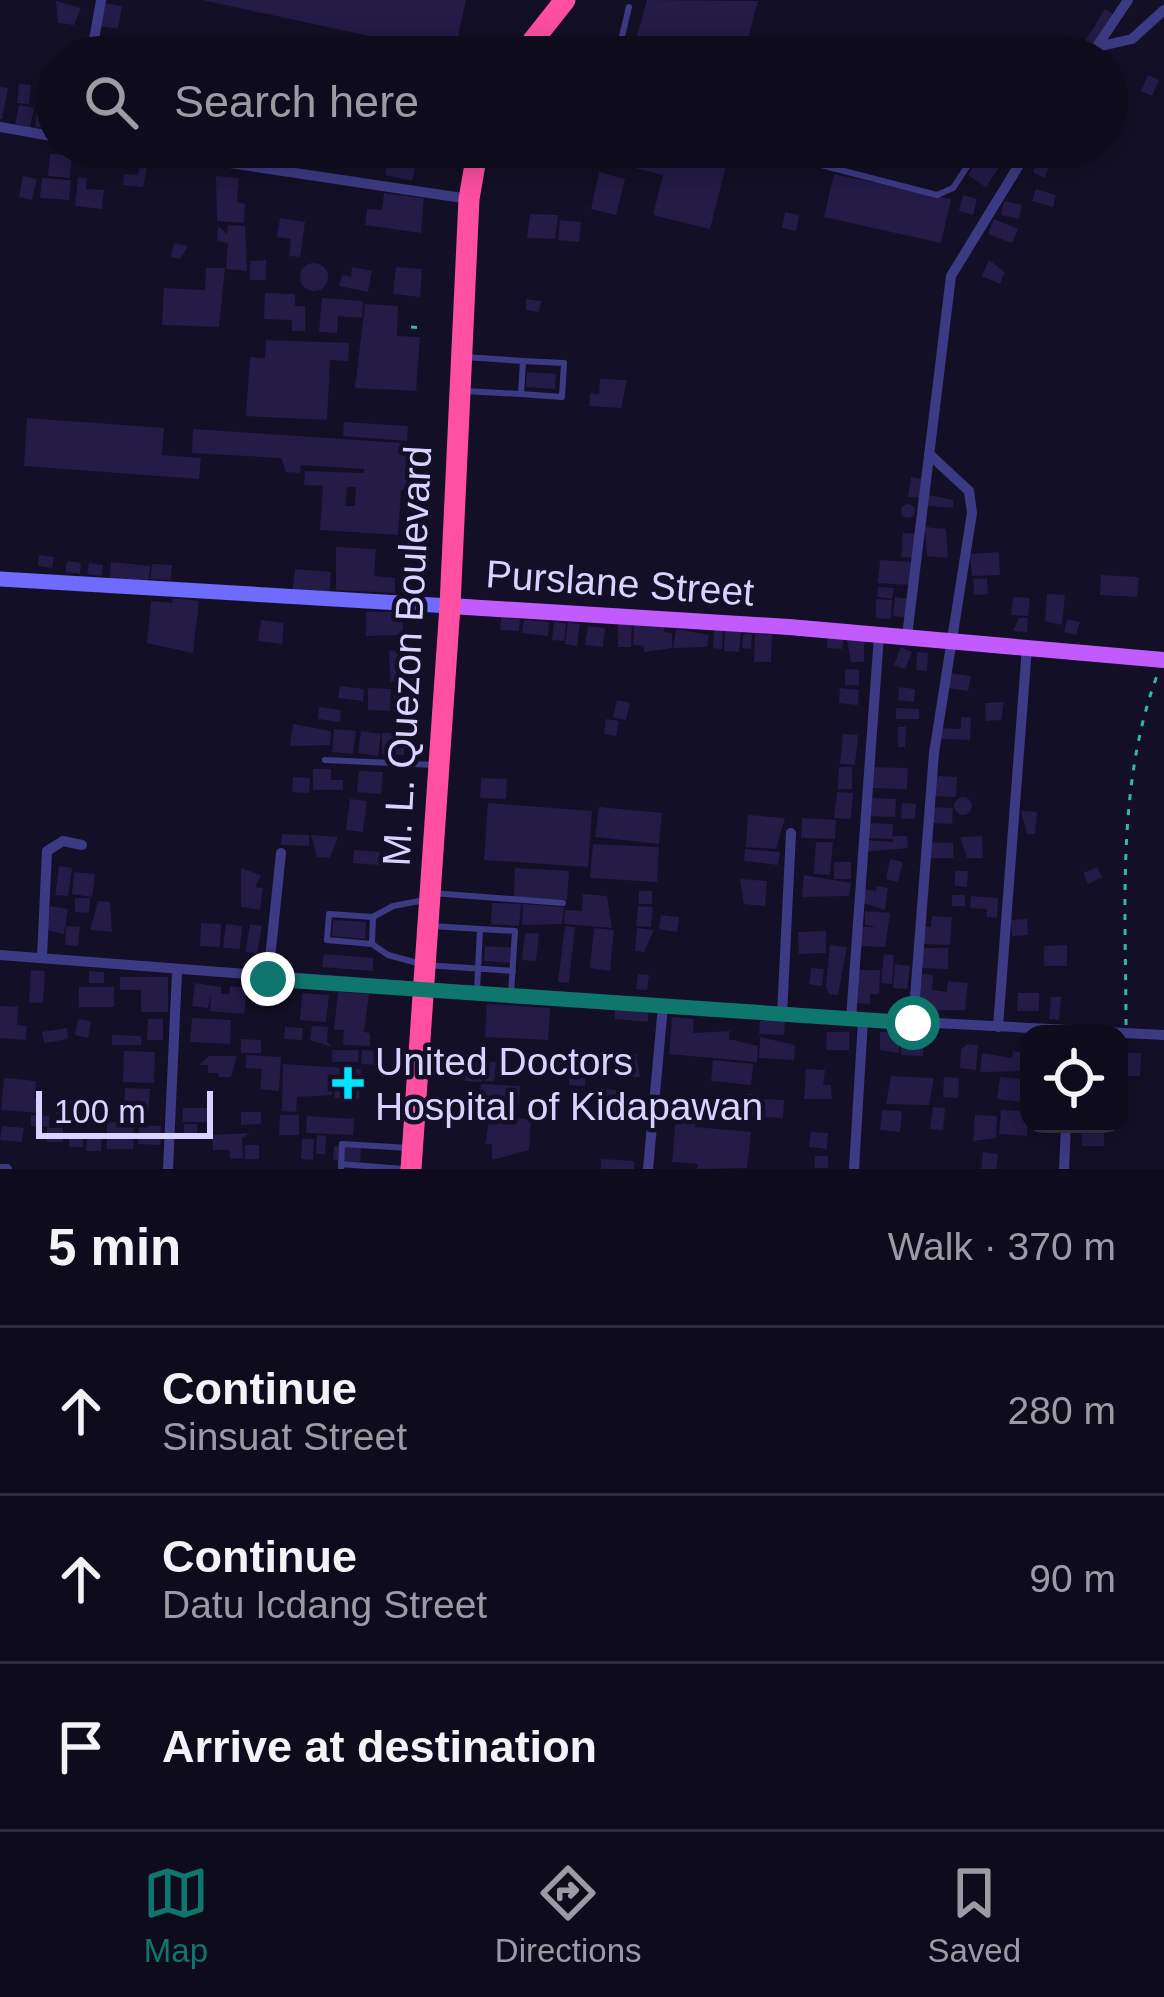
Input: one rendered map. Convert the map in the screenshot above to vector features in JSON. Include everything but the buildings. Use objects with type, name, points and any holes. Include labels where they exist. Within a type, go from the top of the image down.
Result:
[{"type":"highway","points":[[537,36],[565,0]]},
{"type":"highway","name":"M. L. Quezon Boulevard","points":[[410,1162],[450,606],[469,199],[474,168]]},
{"type":"main road","name":"Purslane Street","points":[[450,606],[907,636],[1162,660]]},
{"type":"street","points":[[94,36],[100,0]]},
{"type":"street","points":[[1104,36],[1128,0]]},
{"type":"street","points":[[1128,40],[1164,10]]},
{"type":"street","points":[[0,127],[36,133]]},
{"type":"street","points":[[263,168],[469,199]]},
{"type":"street","points":[[907,636],[951,276],[1017,168]]},
{"type":"street","points":[[913,1023],[934,753],[972,500],[962,484],[928,454]]},
{"type":"street","name":"Purslane Street","points":[[0,579],[450,606]]},
{"type":"street","points":[[854,1169],[857,1019],[879,636]]},
{"type":"street","points":[[998,1027],[1027,647]]},
{"type":"street","points":[[782,1015],[791,833]]},
{"type":"street","points":[[42,957],[47,851],[63,841],[82,845]]},
{"type":"street","points":[[268,979],[281,853]]},
{"type":"street","points":[[0,955],[268,979],[424,976],[477,991],[1020,1029]]},
{"type":"street","points":[[168,1169],[177,972]]},
{"type":"street","points":[[648,1169],[664,1006]]},
{"type":"street","points":[[1128,1032],[1164,1035]]},
{"type":"street","points":[[1064,1169],[1066,1133]]},
{"type":"lane","points":[[622,36],[629,7]]},
{"type":"lane","points":[[833,168],[937,195],[953,188],[966,168]]},
{"type":"lane","points":[[459,390],[562,397],[564,363],[461,357]]},
{"type":"lane","points":[[521,394],[523,361]]},
{"type":"lane","points":[[325,760],[438,765]]},
{"type":"lane","points":[[512,971],[478,967],[424,976],[372,944],[327,940],[329,914],[374,917],[429,896],[563,903]]},
{"type":"lane","points":[[372,944],[374,917]]},
{"type":"lane","points":[[427,926],[515,931],[511,993]]},
{"type":"lane","points":[[477,991],[480,929]]},
{"type":"lane","points":[[342,1144],[371,1145],[410,1162],[341,1167],[342,1144]]},
{"type":"lane","points":[[369,1166],[371,1145]]},
{"type":"path","points":[[411,327],[422,328]]},
{"type":"path","points":[[1126,1025],[1128,799],[1144,704],[1162,660]]},
{"type":"place","name":"United Doctors Hospital of Kidapawan","points":[[348,1083]]},
{"type":"route","points":[[268,979],[913,1023]]}]
